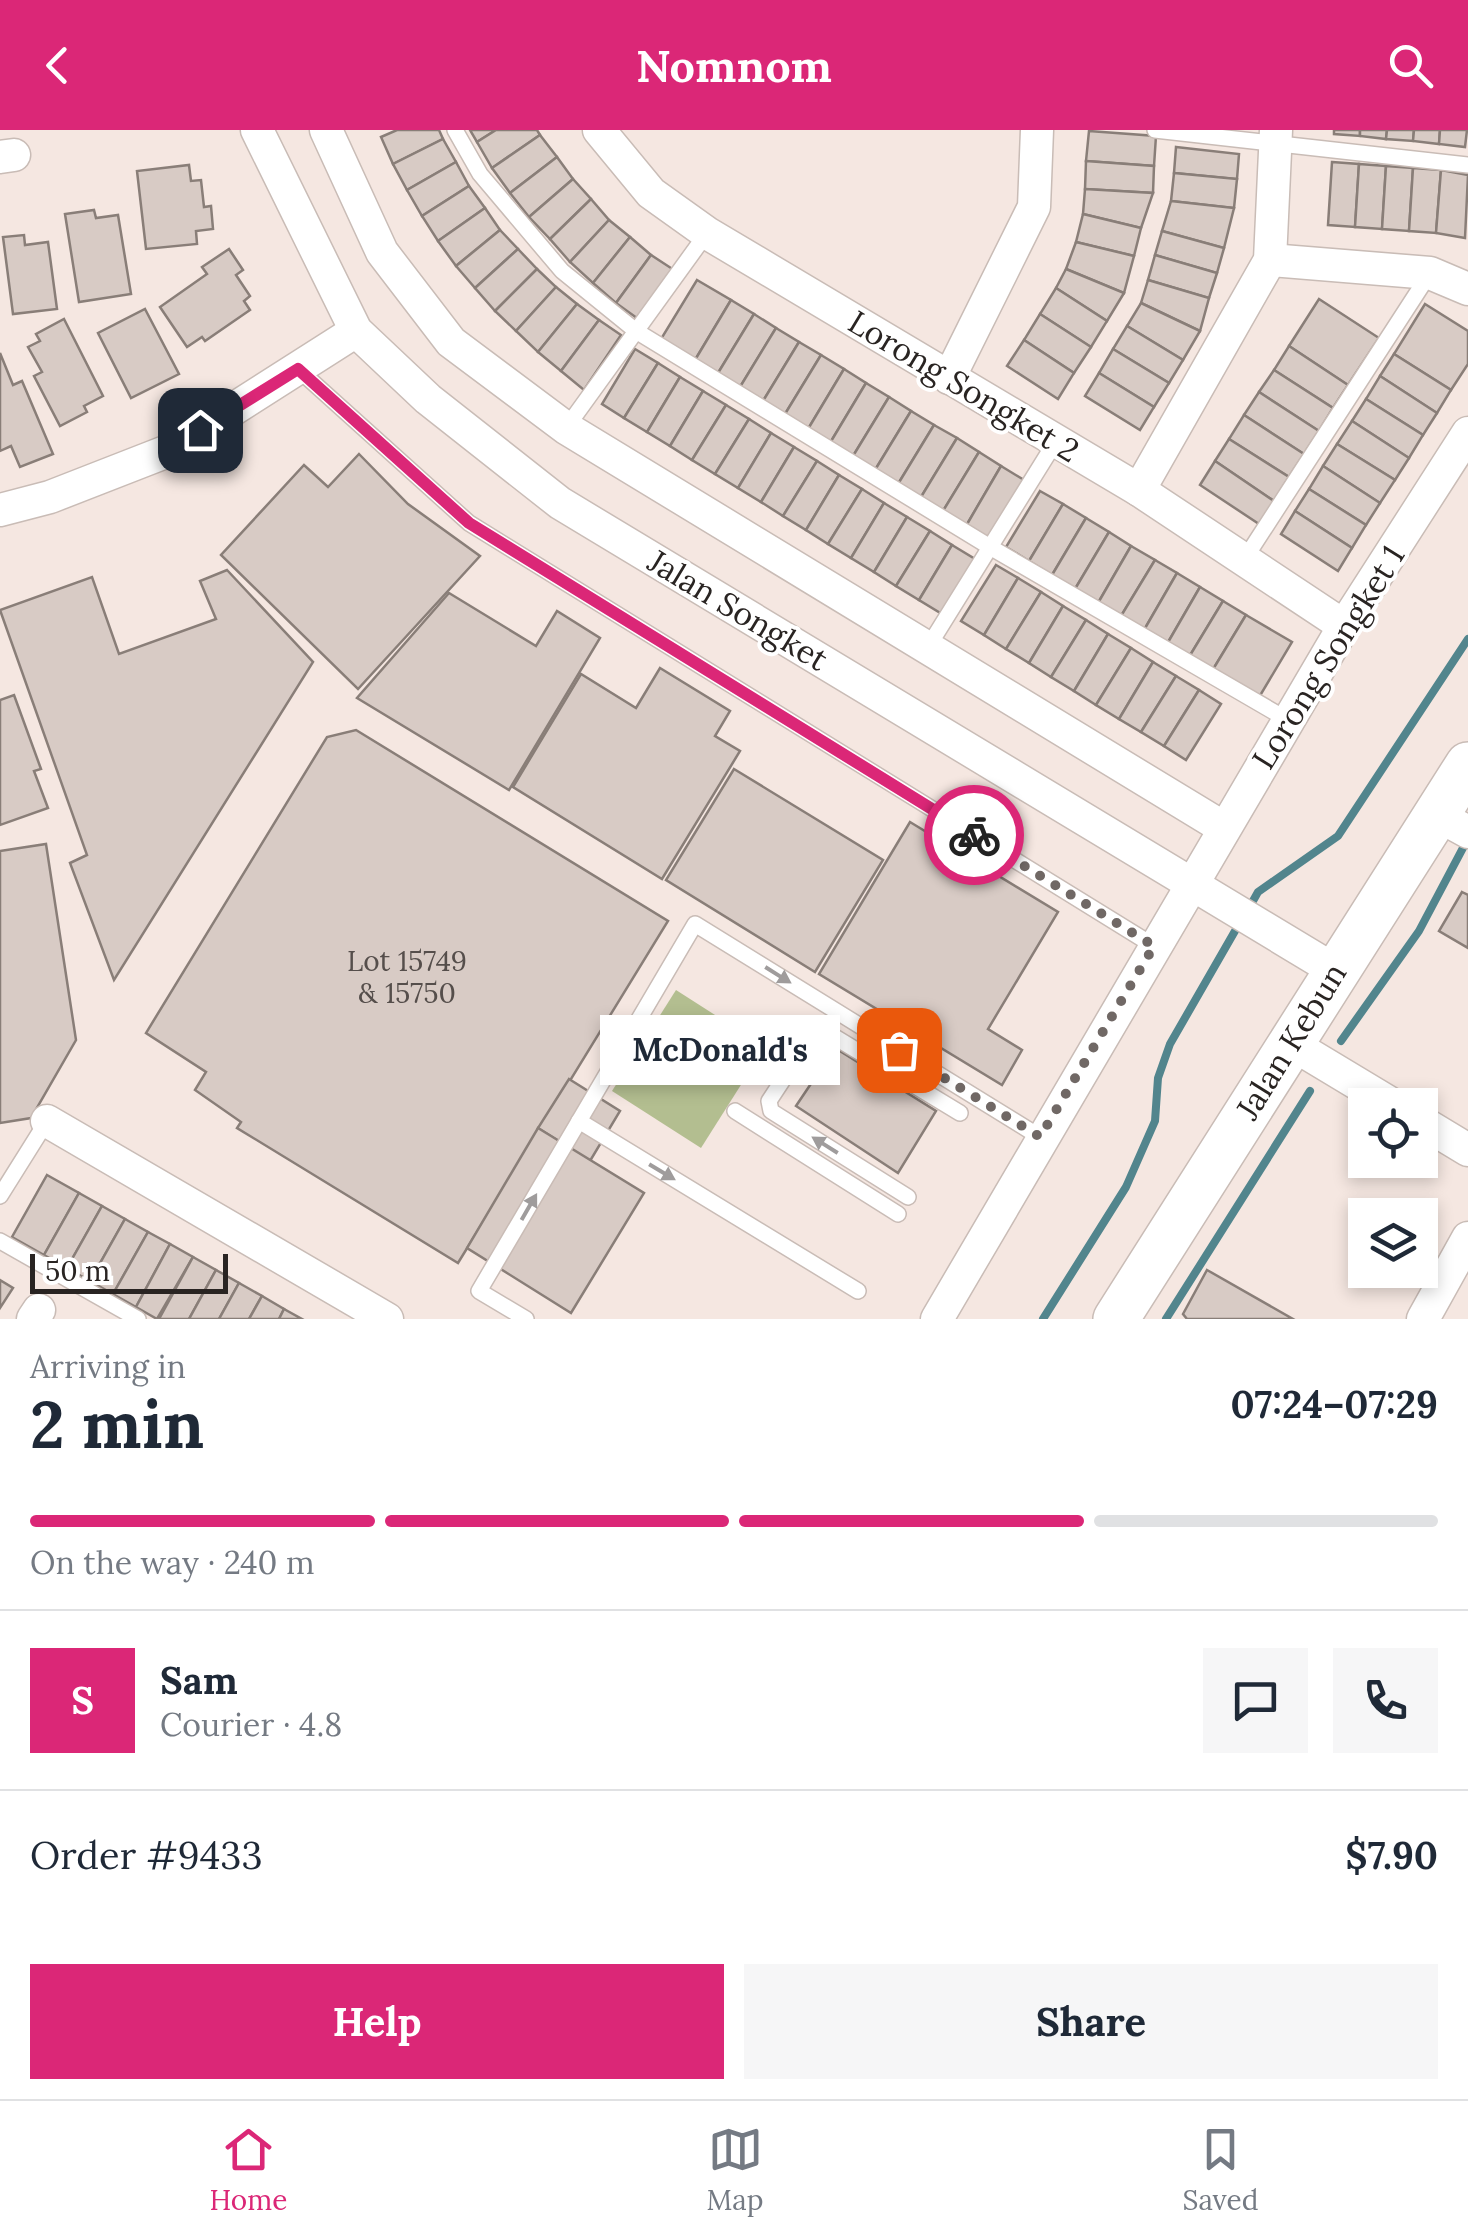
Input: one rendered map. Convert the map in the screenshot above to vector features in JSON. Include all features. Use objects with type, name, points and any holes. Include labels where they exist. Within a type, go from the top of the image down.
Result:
[{"type":"main road","name":"Jalan Kebun","points":[[1116,1319],[1336,971],[1452,823],[1468,764]]},
{"type":"street","name":"Jalan Songket","points":[[257,130],[356,331],[428,399],[560,503],[1336,971]]},
{"type":"street","name":"Jalan Songket","points":[[326,130],[382,252],[450,342],[566,428],[1224,828]]},
{"type":"street","name":"Lorong Songket 2","points":[[599,130],[651,193],[707,233],[1139,490],[1344,626]]},
{"type":"street","points":[[950,378],[1034,207],[1038,130]]},
{"type":"street","points":[[1139,490],[1270,260],[1276,135]]},
{"type":"street","points":[[1270,260],[1430,273],[1468,289]]},
{"type":"street","points":[[0,510],[50,497],[168,451],[356,331]]},
{"type":"street","name":"Lorong Songket 1","points":[[937,1319],[1154,946],[1205,892],[1224,828],[1344,626],[1468,433]]},
{"type":"street","points":[[1290,1043],[1365,1088]]},
{"type":"street","points":[[48,1121],[352,1310],[387,1319]]},
{"type":"street","points":[[1438,1132],[1468,1150]]},
{"type":"street","points":[[1423,1319],[1468,1238]]},
{"type":"lane","points":[[454,130],[480,174],[562,271],[636,331],[990,547],[1288,720]]},
{"type":"lane","points":[[1154,130],[1276,135],[1468,165]]},
{"type":"lane","points":[[566,428],[707,233]]},
{"type":"lane","points":[[1244,560],[1430,273]]},
{"type":"lane","name":"Jalan Songket","points":[[298,369],[469,523],[1154,946]]},
{"type":"lane","points":[[928,648],[1056,441]]},
{"type":"lane","points":[[526,1319],[479,1291],[696,924],[1040,1137]]},
{"type":"lane","points":[[908,1197],[771,1111],[769,1101],[815,1031],[823,1030],[960,1113]]},
{"type":"lane","points":[[735,1111],[898,1214]]},
{"type":"lane","points":[[0,1196],[48,1121]]},
{"type":"lane","points":[[579,1121],[858,1291]]},
{"type":"lane","points":[[0,1241],[138,1319]]},
{"type":"green space","points":[[676,990],[765,1047],[701,1148],[612,1091]]},
{"type":"building","points":[[397,130],[439,130],[443,139],[393,164],[381,137]]},
{"type":"building","points":[[470,130],[496,130],[477,142]]},
{"type":"building","points":[[496,130],[537,130],[540,135],[492,168],[477,142]]},
{"type":"building","points":[[1334,130],[1360,130],[1360,136],[1334,134]]},
{"type":"building","points":[[1360,130],[1387,130],[1386,139],[1360,136]]},
{"type":"building","points":[[1387,130],[1414,130],[1413,141],[1386,139]]},
{"type":"building","points":[[1414,130],[1440,130],[1439,144],[1413,141]]},
{"type":"building","points":[[1440,130],[1467,130],[1465,147],[1439,144]]},
{"type":"building","points":[[1089,131],[1156,136],[1154,166],[1086,161]]},
{"type":"building","points":[[540,135],[557,157],[510,193],[492,168]]},
{"type":"building","points":[[443,139],[456,162],[407,190],[393,164]]},
{"type":"building","points":[[1176,147],[1239,154],[1237,179],[1174,173]]},
{"type":"building","points":[[557,157],[573,179],[529,217],[510,193]]},
{"type":"building","points":[[1086,161],[1154,166],[1153,193],[1085,189]]},
{"type":"building","points":[[456,162],[469,186],[422,216],[407,190]]},
{"type":"building","points":[[1332,162],[1359,164],[1355,227],[1328,225]]},
{"type":"building","points":[[1359,164],[1386,166],[1382,229],[1355,227]]},
{"type":"building","points":[[189,165],[191,181],[201,180],[204,207],[211,206],[213,229],[196,231],[197,244],[146,249],[137,171]]},
{"type":"building","points":[[1386,166],[1413,168],[1409,231],[1382,229]]},
{"type":"building","points":[[1413,168],[1441,170],[1436,233],[1409,231]]},
{"type":"building","points":[[1441,170],[1468,175],[1465,238],[1436,233]]},
{"type":"building","points":[[1174,173],[1237,179],[1234,208],[1171,201]]},
{"type":"building","points":[[573,179],[591,199],[550,239],[529,217]]},
{"type":"building","points":[[469,186],[485,208],[438,241],[422,216]]},
{"type":"building","points":[[1085,189],[1153,193],[1141,228],[1083,214]]},
{"type":"building","points":[[591,199],[609,220],[570,262],[550,239]]},
{"type":"building","points":[[1171,201],[1234,208],[1224,248],[1162,231]]},
{"type":"building","points":[[485,208],[500,230],[456,266],[438,241]]},
{"type":"building","points":[[94,210],[96,218],[118,215],[131,294],[79,302],[65,214]]},
{"type":"building","points":[[1083,214],[1141,228],[1134,256],[1076,242]]},
{"type":"building","points":[[609,220],[630,237],[593,283],[570,262]]},
{"type":"building","points":[[500,230],[518,249],[475,288],[456,266]]},
{"type":"building","points":[[1162,231],[1224,248],[1217,273],[1155,255]]},
{"type":"building","points":[[24,235],[25,245],[48,242],[57,309],[13,314],[3,237]]},
{"type":"building","points":[[630,237],[651,255],[616,303],[593,283]]},
{"type":"building","points":[[1076,242],[1134,256],[1124,293],[1066,269]]},
{"type":"building","points":[[229,249],[243,270],[236,275],[250,296],[244,301],[250,310],[205,341],[202,337],[187,347],[160,307],[207,274],[202,267]]},
{"type":"building","points":[[518,249],[537,269],[495,311],[475,288]]},
{"type":"building","points":[[651,255],[674,270],[641,321],[616,303]]},
{"type":"building","points":[[1155,255],[1217,273],[1209,298],[1148,280]]},
{"type":"building","points":[[537,269],[556,287],[516,331],[495,311]]},
{"type":"building","points":[[1066,269],[1124,293],[1107,321],[1056,288]]},
{"type":"building","points":[[697,280],[731,300],[695,360],[661,339]]},
{"type":"building","points":[[1148,280],[1209,298],[1200,331],[1141,303]]},
{"type":"building","points":[[556,287],[577,304],[538,352],[516,331]]},
{"type":"building","points":[[1056,288],[1107,321],[1091,347],[1040,314]]},
{"type":"building","points":[[1319,299],[1379,338],[1348,385],[1289,346]]},
{"type":"building","points":[[731,300],[754,314],[718,373],[695,360]]},
{"type":"building","points":[[1141,303],[1200,331],[1183,360],[1127,326]]},
{"type":"building","points":[[577,304],[599,320],[561,371],[538,352]]},
{"type":"building","points":[[1425,304],[1468,331],[1468,364],[1451,390],[1394,354]]},
{"type":"building","points":[[145,309],[179,374],[131,398],[98,333]]},
{"type":"building","points":[[754,314],[776,328],[740,387],[718,373]]},
{"type":"building","points":[[1040,314],[1091,347],[1074,373],[1024,340]]},
{"type":"building","points":[[64,319],[103,396],[84,406],[87,412],[60,426],[34,376],[42,372],[28,347],[40,341],[36,334]]},
{"type":"building","points":[[599,320],[621,335],[584,390],[561,371]]},
{"type":"building","points":[[1127,326],[1183,360],[1169,383],[1113,349]]},
{"type":"building","points":[[776,328],[799,342],[763,401],[740,387]]},
{"type":"building","points":[[1024,340],[1074,373],[1058,399],[1007,366]]},
{"type":"building","points":[[799,342],[821,355],[785,414],[763,401]]},
{"type":"building","points":[[1289,346],[1348,385],[1333,408],[1274,370]]},
{"type":"building","points":[[635,349],[658,363],[624,418],[602,404]]},
{"type":"building","points":[[1113,349],[1169,383],[1154,407],[1099,373]]},
{"type":"building","points":[[0,353],[13,385],[22,381],[53,454],[20,467],[11,446],[0,451]]},
{"type":"building","points":[[1394,354],[1451,390],[1437,413],[1380,376]]},
{"type":"building","points":[[821,355],[844,369],[808,429],[785,414]]},
{"type":"building","points":[[658,363],[680,377],[647,432],[624,418]]},
{"type":"building","points":[[844,369],[866,383],[830,443],[808,429]]},
{"type":"building","points":[[1274,370],[1333,408],[1319,431],[1259,392]]},
{"type":"building","points":[[1099,373],[1154,407],[1140,430],[1085,396]]},
{"type":"building","points":[[1380,376],[1437,413],[1423,435],[1366,399]]},
{"type":"building","points":[[680,377],[703,391],[670,446],[647,432]]},
{"type":"building","points":[[866,383],[889,397],[853,456],[830,443]]},
{"type":"building","points":[[703,391],[726,405],[692,460],[670,446]]},
{"type":"building","points":[[1259,392],[1319,431],[1304,454],[1244,415]]},
{"type":"building","points":[[889,397],[911,411],[875,470],[853,456]]},
{"type":"building","points":[[1366,399],[1423,435],[1409,458],[1352,421]]},
{"type":"building","points":[[726,405],[749,419],[715,474],[692,460]]},
{"type":"building","points":[[911,411],[934,425],[898,484],[875,470]]},
{"type":"building","points":[[1244,415],[1304,454],[1289,477],[1229,439]]},
{"type":"building","points":[[749,419],[771,433],[738,488],[715,474]]},
{"type":"building","points":[[1352,421],[1409,458],[1395,480],[1337,444]]},
{"type":"building","points":[[934,425],[957,438],[921,497],[898,484]]},
{"type":"building","points":[[771,433],[794,447],[761,502],[738,488]]},
{"type":"building","points":[[957,438],[979,452],[943,511],[921,497]]},
{"type":"building","points":[[1229,439],[1289,477],[1274,501],[1215,461]]},
{"type":"building","points":[[1337,444],[1395,480],[1380,503],[1323,466]]},
{"type":"building","points":[[794,447],[817,461],[783,516],[761,502]]},
{"type":"building","points":[[979,452],[1001,466],[966,526],[943,511]]},
{"type":"building","points":[[359,454],[408,504],[480,556],[358,689],[221,555],[304,465],[328,487]]},
{"type":"building","points":[[817,461],[839,475],[806,530],[783,516]]},
{"type":"building","points":[[1215,461],[1274,501],[1259,524],[1200,485]]},
{"type":"building","points":[[1001,466],[1024,480],[988,539],[966,526]]},
{"type":"building","points":[[1323,466],[1380,503],[1366,525],[1309,489]]},
{"type":"building","points":[[839,475],[862,489],[828,544],[806,530]]},
{"type":"building","points":[[862,489],[884,503],[851,558],[828,544]]},
{"type":"building","points":[[1309,489],[1366,525],[1352,548],[1295,511]]},
{"type":"building","points":[[1040,491],[1063,504],[1029,561],[1006,547]]},
{"type":"building","points":[[884,503],[907,517],[874,572],[851,558]]},
{"type":"building","points":[[1063,504],[1086,518],[1052,575],[1029,561]]},
{"type":"building","points":[[1295,511],[1352,548],[1338,571],[1281,534]]},
{"type":"building","points":[[907,517],[930,531],[896,586],[874,572]]},
{"type":"building","points":[[1086,518],[1109,532],[1075,589],[1052,575]]},
{"type":"building","points":[[930,531],[952,545],[919,600],[896,586]]},
{"type":"building","points":[[1109,532],[1131,546],[1098,603],[1075,589]]},
{"type":"building","points":[[952,545],[975,559],[942,614],[919,600]]},
{"type":"building","points":[[1131,546],[1155,560],[1121,616],[1098,603]]},
{"type":"building","points":[[1155,560],[1177,573],[1144,630],[1121,616]]},
{"type":"building","points":[[996,565],[1018,578],[984,635],[961,621]]},
{"type":"building","points":[[227,570],[313,662],[114,980],[70,863],[87,855],[0,610],[92,577],[119,654],[216,619],[200,581]]},
{"type":"building","points":[[1177,573],[1200,587],[1167,644],[1144,630]]},
{"type":"building","points":[[1018,578],[1041,592],[1006,649],[984,635]]},
{"type":"building","points":[[1200,587],[1223,601],[1189,657],[1167,644]]},
{"type":"building","points":[[1041,592],[1063,606],[1029,663],[1006,649]]},
{"type":"building","points":[[449,593],[536,646],[557,611],[600,638],[509,790],[357,698]]},
{"type":"building","points":[[1223,601],[1246,615],[1212,671],[1189,657]]},
{"type":"building","points":[[1063,606],[1086,620],[1051,677],[1029,663]]},
{"type":"building","points":[[1246,615],[1292,642],[1258,699],[1212,671]]},
{"type":"building","points":[[1086,620],[1108,634],[1074,691],[1051,677]]},
{"type":"building","points":[[1108,634],[1131,648],[1096,705],[1074,691]]},
{"type":"building","points":[[1131,648],[1153,662],[1119,719],[1096,705]]},
{"type":"building","points":[[1153,662],[1176,676],[1141,732],[1119,719]]},
{"type":"building","points":[[660,668],[730,711],[715,736],[740,751],[662,879],[513,787],[581,674],[636,708]]},
{"type":"building","points":[[1176,676],[1199,690],[1164,746],[1141,732]]},
{"type":"building","points":[[1199,690],[1221,704],[1186,760],[1164,746]]},
{"type":"building","points":[[14,695],[41,769],[34,771],[48,808],[0,825],[0,700]]},
{"type":"building","points":[[356,730],[668,921],[458,1263],[237,1128],[241,1122],[195,1090],[206,1072],[146,1033],[327,737]]},
{"type":"building","points":[[734,769],[883,860],[815,972],[666,880]]},
{"type":"building","points":[[910,822],[1058,912],[988,1029],[1022,1050],[1002,1085],[819,974]]},
{"type":"building","points":[[46,844],[76,1040],[31,1118],[0,1123],[0,851]]},
{"type":"building","points":[[1462,892],[1468,895],[1468,948],[1439,931]]},
{"type":"building","points":[[835,1048],[936,1111],[898,1173],[796,1106]]},
{"type":"building","points":[[569,1079],[620,1111],[590,1161],[538,1128]]},
{"type":"building","points":[[538,1128],[644,1193],[571,1313],[467,1248]]},
{"type":"building","points":[[47,1175],[79,1193],[44,1255],[12,1237]]},
{"type":"building","points":[[79,1193],[102,1206],[67,1268],[44,1255]]},
{"type":"building","points":[[102,1206],[125,1219],[90,1281],[67,1268]]},
{"type":"building","points":[[125,1219],[148,1232],[113,1294],[90,1281]]},
{"type":"building","points":[[148,1232],[170,1244],[136,1307],[113,1294]]},
{"type":"building","points":[[170,1244],[193,1257],[157,1319],[136,1307]]},
{"type":"building","points":[[193,1257],[216,1270],[189,1319],[159,1319]]},
{"type":"building","points":[[216,1270],[239,1283],[219,1319],[189,1319]]},
{"type":"building","points":[[1207,1270],[1293,1319],[1187,1319],[1183,1314]]},
{"type":"building","points":[[0,1280],[13,1288],[0,1308]]},
{"type":"building","points":[[239,1283],[262,1296],[249,1319],[219,1319]]},
{"type":"building","points":[[262,1296],[284,1309],[279,1319],[249,1319]]},
{"type":"building","points":[[284,1309],[302,1319],[279,1319]]},
{"type":"waterway","points":[[1249,908],[1258,892],[1338,836],[1468,639]]},
{"type":"waterway","points":[[1341,1041],[1419,931],[1465,844]]},
{"type":"waterway","points":[[1043,1319],[1126,1187],[1155,1121],[1158,1078],[1170,1044],[1239,924]]},
{"type":"waterway","points":[[1166,1319],[1310,1091]]},
{"type":"way so far","points":[[899,1050],[1040,1137],[1154,946],[974,835]]},
{"type":"place","name":"McDonald's","points":[[899,1050]]},
{"type":"route","points":[[200,430],[298,369],[469,523],[974,835]]}]
